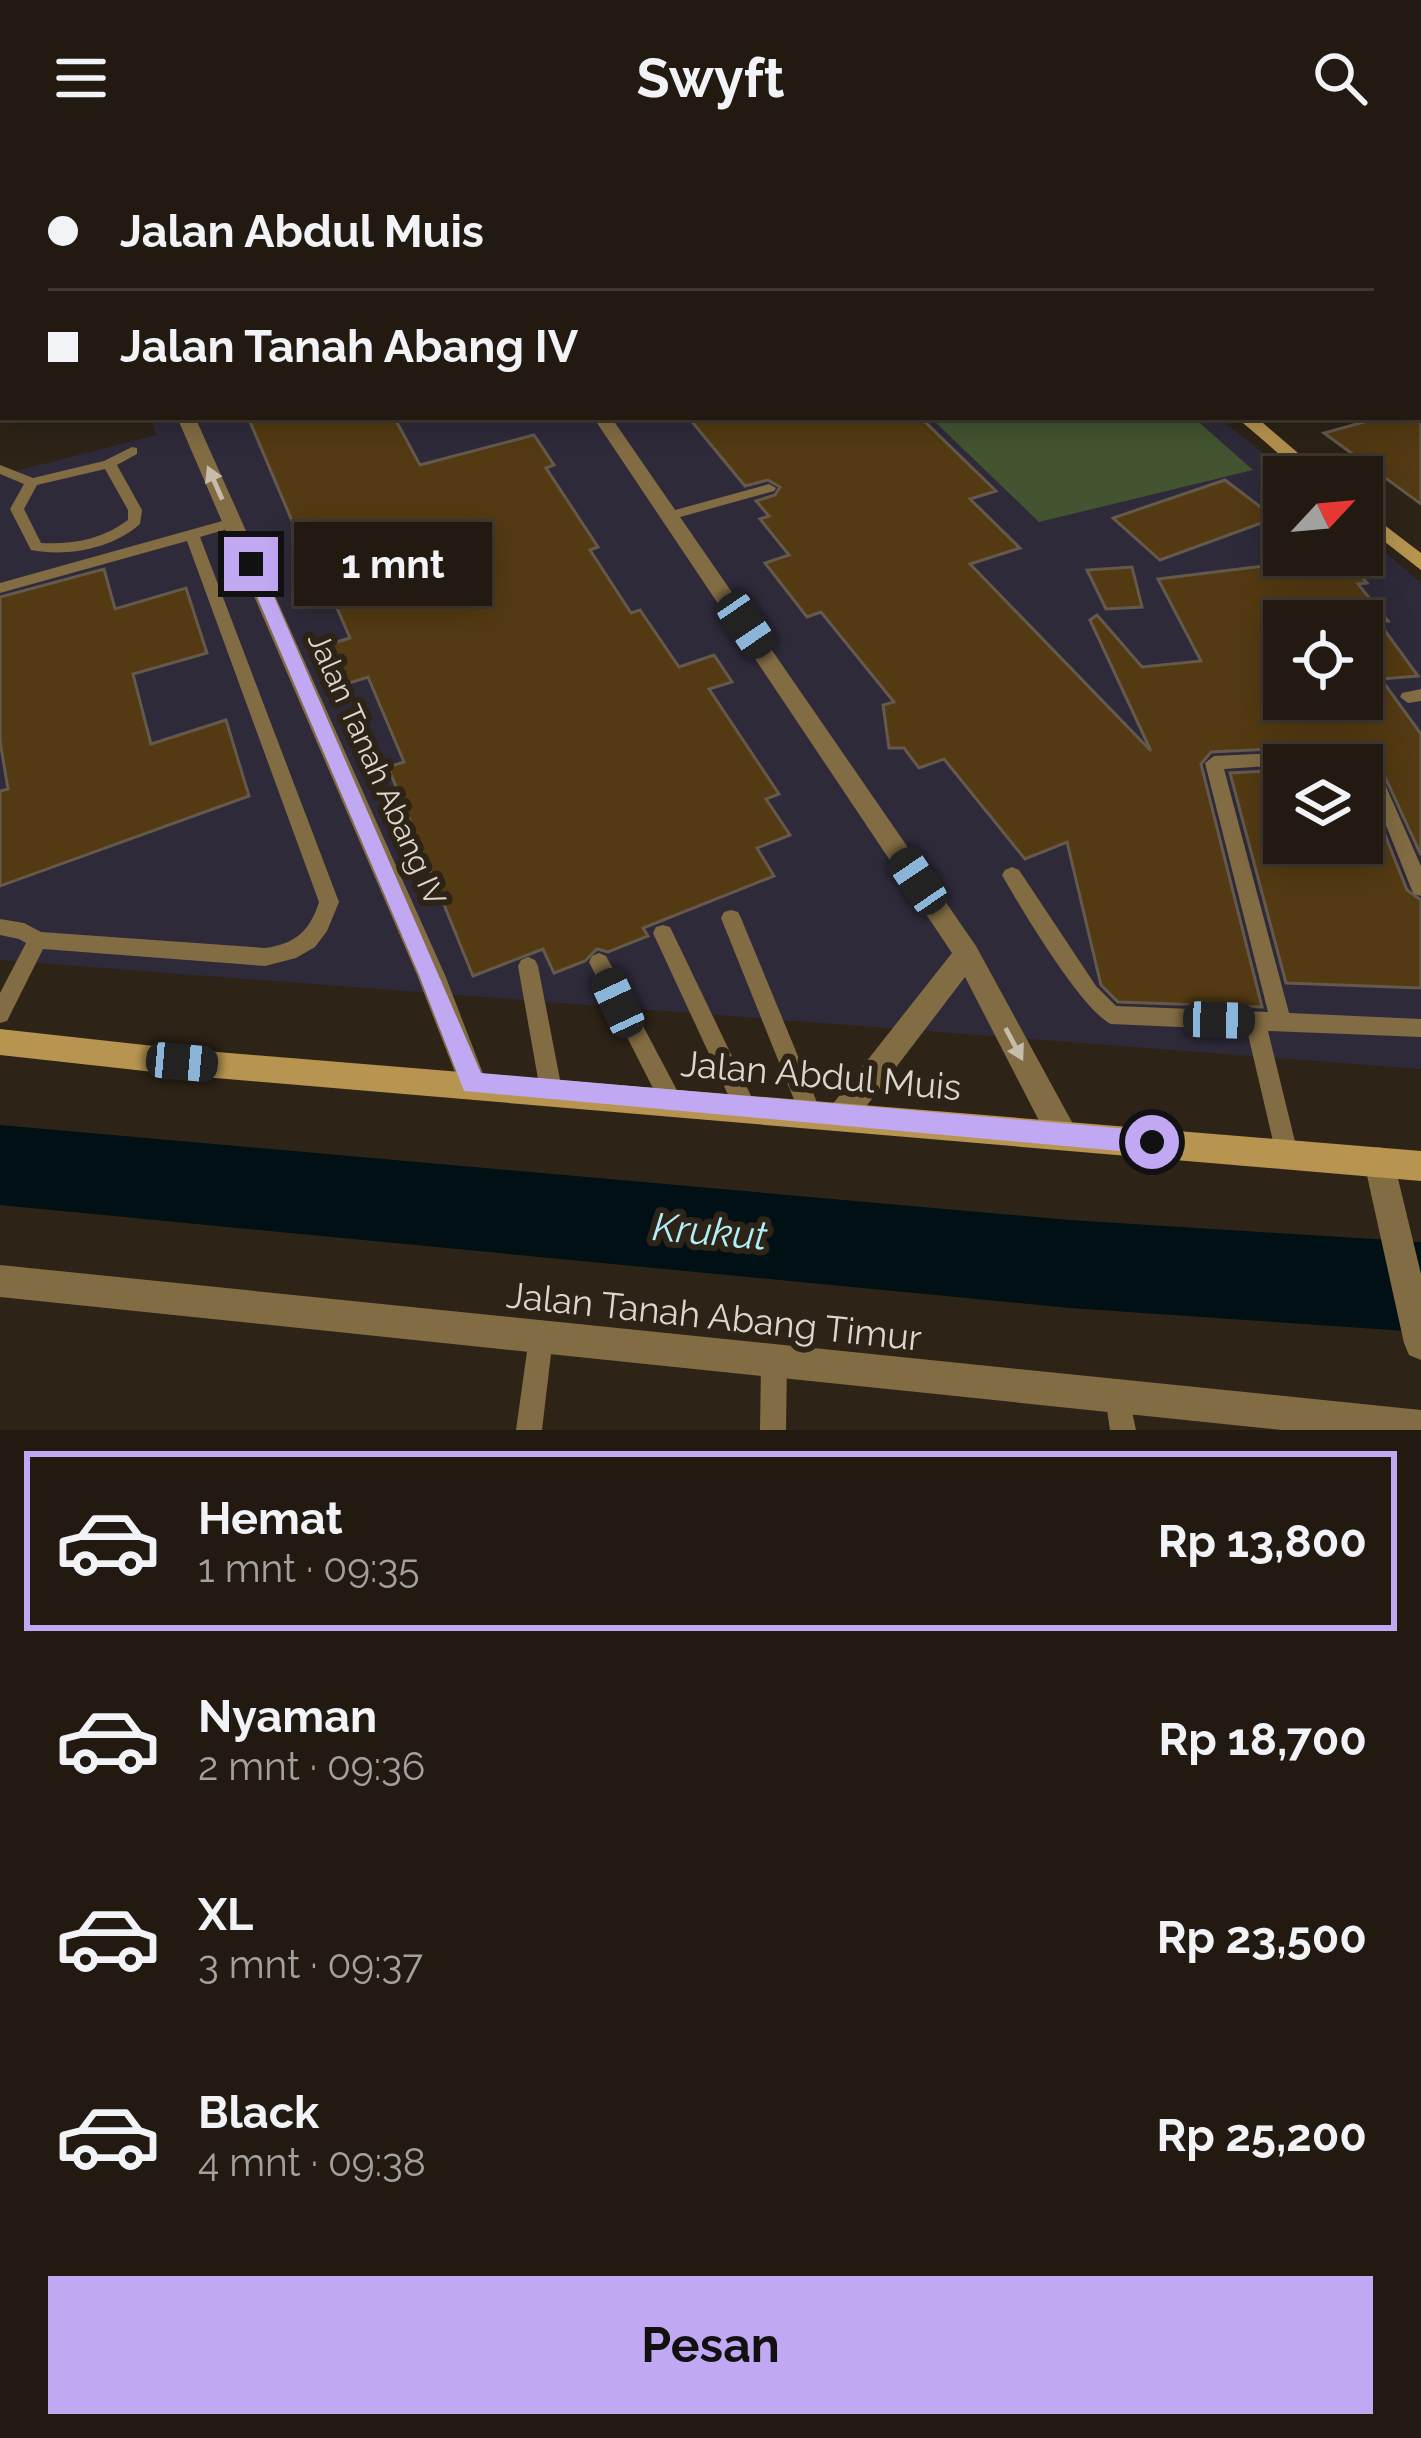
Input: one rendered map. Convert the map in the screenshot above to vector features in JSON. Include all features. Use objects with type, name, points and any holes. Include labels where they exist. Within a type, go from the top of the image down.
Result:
[{"type":"main road","points":[[1249,420],[1292,456]]},
{"type":"main road","points":[[1383,532],[1421,564]]},
{"type":"main road","name":"Jalan Abdul Muis","points":[[0,1042],[182,1062],[1421,1166]]},
{"type":"street","name":"Jalan Tanah Abang IV","points":[[187,420],[473,1084]]},
{"type":"street","points":[[604,420],[967,954],[1062,1134]]},
{"type":"street","points":[[842,1115],[967,954]]},
{"type":"street","points":[[1379,1162],[1421,1343]]},
{"type":"street","name":"Jalan Tanah Abang Timur","points":[[0,1281],[774,1361],[1120,1414],[1421,1427]]},
{"type":"lane","points":[[0,469],[32,482],[109,464],[132,451]]},
{"type":"lane","points":[[32,482],[17,509],[36,547],[63,548],[126,532],[135,521],[135,510],[109,464]]},
{"type":"lane","points":[[673,515],[769,488]]},
{"type":"lane","points":[[0,588],[233,524]]},
{"type":"lane","points":[[0,927],[24,931],[37,940],[265,957],[290,954],[322,926],[328,902],[192,534]]},
{"type":"lane","points":[[1281,1023],[1214,763],[1336,757],[1367,762],[1421,888]]},
{"type":"lane","points":[[1012,875],[1089,992],[1111,1015],[1421,1028]]},
{"type":"lane","points":[[731,918],[810,1112]]},
{"type":"lane","points":[[663,933],[745,1107]]},
{"type":"lane","points":[[0,1014],[37,940]]},
{"type":"lane","points":[[599,962],[670,1101]]},
{"type":"lane","points":[[528,966],[550,1090]]},
{"type":"lane","points":[[1255,1021],[1287,1154]]},
{"type":"lane","points":[[529,1430],[541,1337]]},
{"type":"lane","points":[[773,1430],[774,1361]]},
{"type":"shaded area","points":[[152,420],[1222,420],[1267,456],[1263,456],[1263,576],[1383,576],[1383,550],[1421,583],[1421,1069],[0,960],[0,475],[156,435]]},
{"type":"green space","points":[[933,420],[1196,420],[1253,470],[1039,522]]},
{"type":"building","points":[[249,420],[396,420],[420,465],[534,435],[554,465],[546,468],[598,547],[590,550],[631,613],[640,610],[679,667],[714,655],[732,682],[709,689],[779,794],[766,799],[790,835],[757,848],[774,876],[643,928],[648,936],[608,952],[597,949],[585,961],[554,973],[543,949],[473,976],[388,767],[404,762],[368,677],[346,684],[330,644],[350,638],[331,594],[338,592],[312,531],[298,535]]},
{"type":"building","points":[[690,420],[923,420],[996,491],[970,499],[1020,548],[970,564],[1151,751],[1090,620],[1097,615],[1142,667],[1201,661],[1158,579],[1263,566],[1263,576],[1361,576],[1367,583],[1358,584],[1371,600],[1263,600],[1263,720],[1383,720],[1383,682],[1421,734],[1421,855],[1383,773],[1383,744],[1263,744],[1263,750],[1211,752],[1201,764],[1262,1007],[1118,1002],[1101,985],[1067,842],[1025,859],[944,759],[919,768],[904,748],[889,748],[883,705],[894,702],[821,612],[807,617],[765,563],[789,555],[760,519],[769,516],[756,501],[775,495],[780,487],[768,480],[745,486]]},
{"type":"building","points":[[1371,420],[1421,420],[1421,504],[1383,476],[1383,456],[1355,456],[1324,433]]},
{"type":"building","points":[[1225,480],[1263,509],[1263,522],[1160,560],[1113,518]]},
{"type":"building","points":[[1132,567],[1142,607],[1106,609],[1087,570]]},
{"type":"building","points":[[104,569],[115,609],[186,588],[207,653],[133,674],[151,744],[226,720],[249,796],[0,886],[0,791],[8,789],[0,741],[0,597]]},
{"type":"building","points":[[1383,628],[1418,676],[1383,679]]},
{"type":"building","points":[[1263,771],[1263,864],[1383,864],[1383,830],[1407,890],[1421,900],[1421,988],[1286,983],[1230,773]]},
{"type":"waterway","name":"Krukut","points":[[0,1165],[1070,1264],[1421,1287]]},
{"type":"route","points":[[251,564],[473,1084],[1152,1142]]}]
